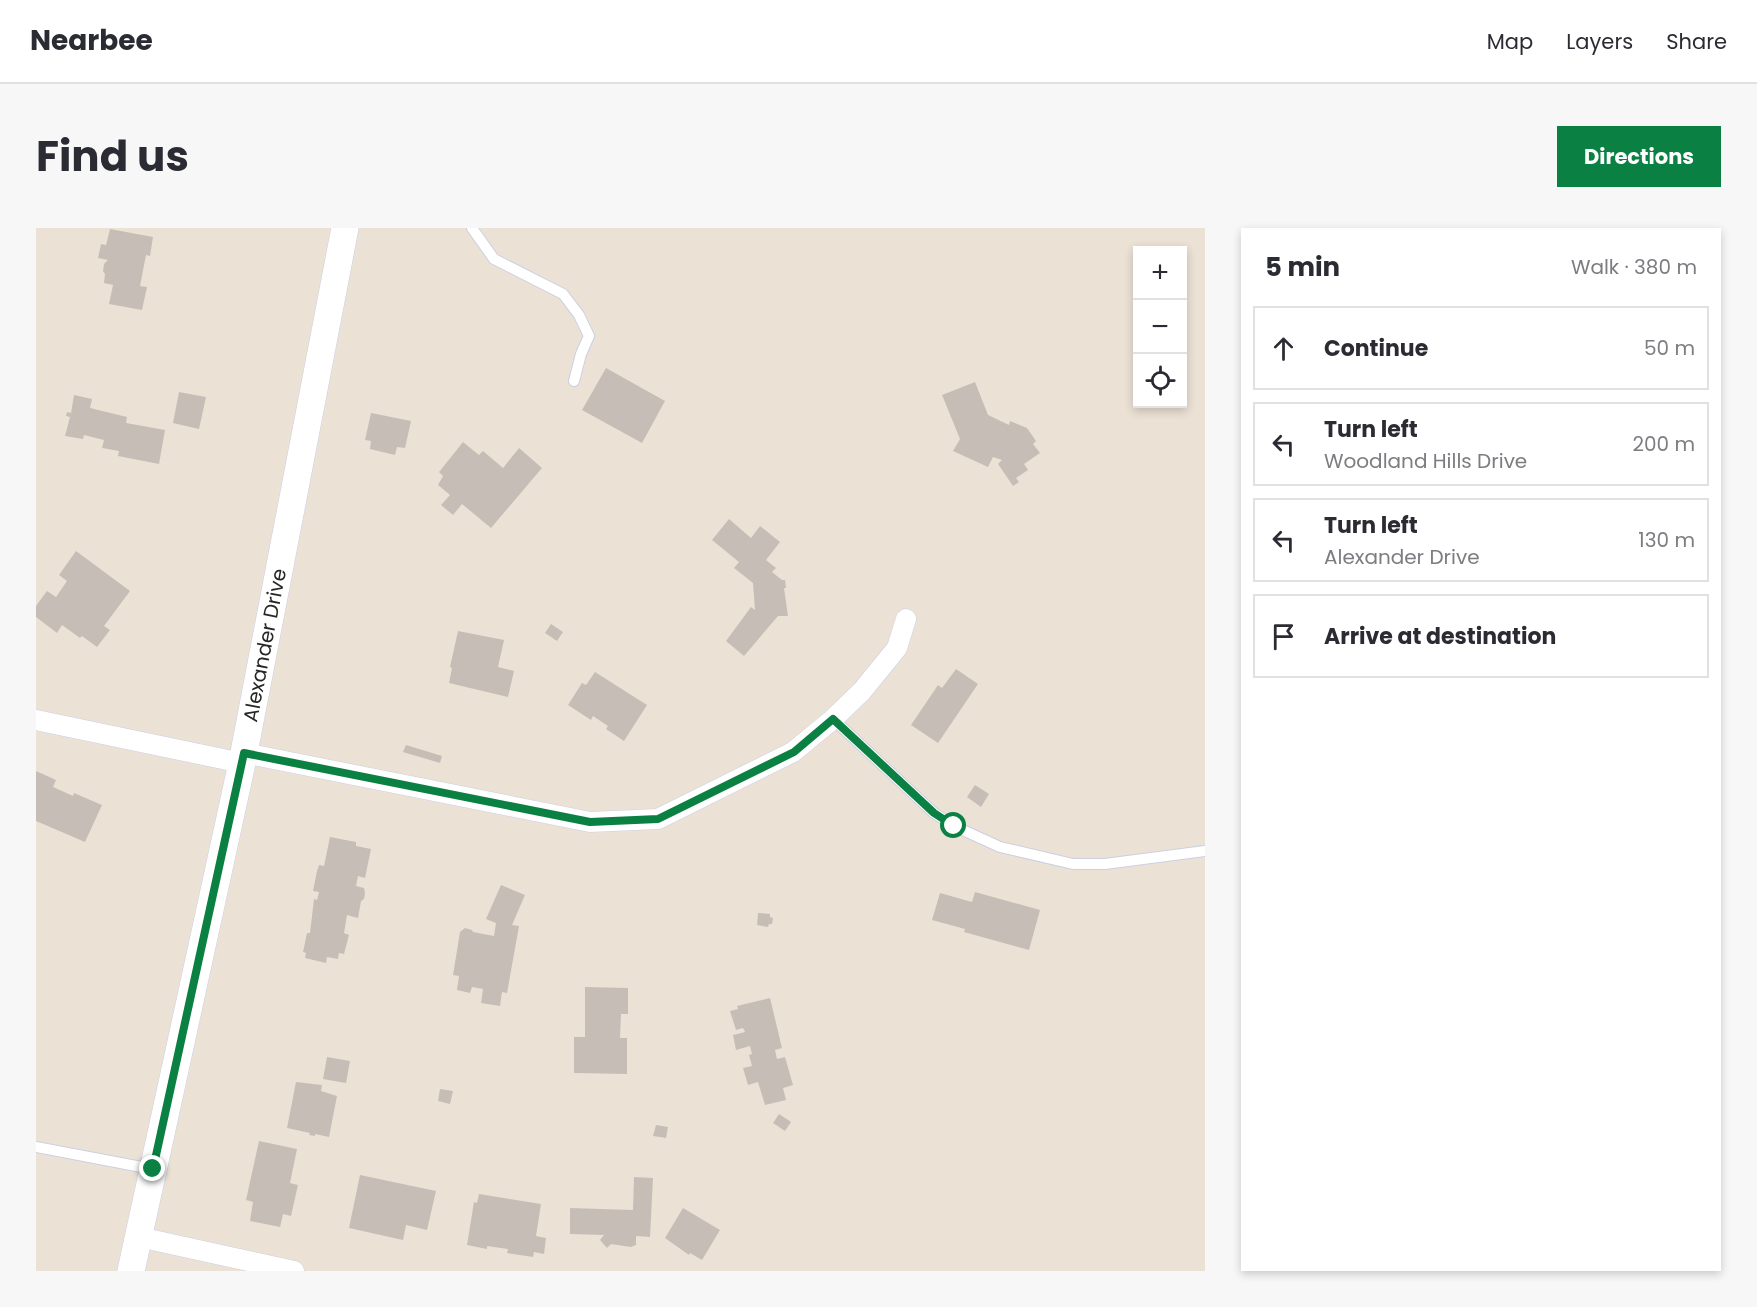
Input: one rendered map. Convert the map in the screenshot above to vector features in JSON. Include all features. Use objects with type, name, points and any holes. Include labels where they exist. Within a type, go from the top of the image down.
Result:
[{"type":"street","name":"Alexander Drive","points":[[131,1271],[243,758],[345,228]]},
{"type":"street","points":[[36,720],[590,822],[658,819],[794,752],[862,691],[897,648],[906,619]]},
{"type":"street","points":[[139,1237],[294,1271]]},
{"type":"lane","points":[[472,228],[494,259],[563,294],[579,315],[589,336],[581,354],[574,381]]},
{"type":"lane","points":[[833,719],[934,813],[954,826],[1000,847],[1073,864],[1105,864],[1205,850]]},
{"type":"lane","points":[[36,1147],[153,1169]]},
{"type":"building","points":[[110,229],[153,237],[150,256],[146,255],[140,286],[147,287],[142,310],[109,304],[113,285],[104,283],[103,271],[104,264],[108,260],[98,258],[101,244],[106,245]]},
{"type":"building","points":[[606,368],[665,401],[642,443],[582,410]]},
{"type":"building","points":[[975,382],[988,415],[1009,425],[1010,421],[1027,428],[1036,441],[1033,444],[1040,453],[1024,464],[1028,470],[1016,478],[1019,482],[1013,486],[998,464],[1002,460],[993,457],[988,467],[953,451],[960,439],[942,395]]},
{"type":"building","points":[[179,392],[206,397],[199,429],[173,423]]},
{"type":"building","points":[[74,395],[92,399],[90,408],[127,417],[126,423],[165,430],[159,464],[118,456],[119,451],[102,448],[104,440],[84,435],[83,439],[65,436],[70,417],[66,416],[67,412],[71,413]]},
{"type":"building","points":[[371,413],[411,421],[405,448],[397,447],[395,455],[370,449],[371,441],[365,440]]},
{"type":"building","points":[[463,442],[479,455],[483,451],[503,468],[519,448],[542,468],[491,528],[462,504],[453,515],[441,505],[450,495],[438,485],[443,476],[439,472]]},
{"type":"building","points":[[729,519],[751,538],[760,526],[780,542],[766,560],[776,568],[772,572],[785,580],[786,588],[784,588],[788,616],[778,616],[744,656],[726,641],[751,607],[755,610],[753,583],[734,568],[739,562],[712,540]]},
{"type":"building","points":[[76,551],[130,591],[104,626],[110,630],[97,647],[62,625],[57,633],[36,617],[36,606],[47,591],[56,597],[67,581],[59,575]]},
{"type":"building","points":[[551,624],[563,632],[557,641],[545,633]]},
{"type":"building","points":[[458,631],[504,640],[498,667],[514,671],[508,697],[449,683]]},
{"type":"building","points":[[956,669],[978,684],[938,743],[911,725],[938,685],[942,688]]},
{"type":"building","points":[[595,672],[647,705],[624,741],[606,729],[608,726],[593,716],[591,720],[568,705],[582,683],[586,685]]},
{"type":"building","points":[[406,745],[442,756],[440,763],[403,752]]},
{"type":"building","points":[[36,771],[56,780],[53,787],[102,805],[85,842],[36,821]]},
{"type":"building","points":[[975,785],[989,794],[981,807],[967,797]]},
{"type":"building","points":[[330,837],[356,842],[356,846],[371,849],[365,878],[358,876],[356,886],[364,888],[365,893],[358,918],[347,915],[344,933],[349,935],[344,954],[339,953],[338,959],[327,957],[326,963],[305,958],[306,953],[303,952],[307,933],[310,933],[314,899],[317,900],[319,892],[313,891],[317,871],[319,865],[324,866]]},
{"type":"building","points":[[501,885],[525,895],[512,925],[519,926],[507,993],[502,992],[500,1006],[481,1003],[483,989],[472,987],[470,993],[457,990],[459,976],[453,975],[460,932],[465,928],[494,936],[496,923],[486,919]]},
{"type":"building","points":[[975,892],[1040,910],[1029,950],[964,932],[965,929],[932,920],[940,893],[972,902]]},
{"type":"building","points":[[758,913],[770,914],[773,918],[772,924],[768,927],[757,925]]},
{"type":"building","points":[[585,987],[628,988],[628,1014],[621,1014],[620,1038],[627,1038],[627,1074],[574,1073],[574,1037],[585,1037]]},
{"type":"building","points":[[770,998],[782,1048],[775,1050],[777,1059],[785,1057],[793,1085],[783,1088],[786,1100],[765,1105],[758,1082],[748,1085],[743,1068],[752,1066],[749,1055],[752,1054],[750,1046],[736,1050],[733,1035],[745,1032],[743,1028],[736,1030],[730,1011],[738,1009],[737,1006]]},
{"type":"building","points":[[327,1057],[350,1061],[346,1083],[323,1079]]},
{"type":"building","points":[[296,1082],[322,1085],[321,1091],[337,1096],[329,1137],[309,1135],[310,1133],[287,1128]]},
{"type":"building","points":[[440,1089],[453,1091],[450,1104],[438,1101]]},
{"type":"building","points":[[779,1114],[791,1122],[785,1131],[773,1123]]},
{"type":"building","points":[[656,1125],[668,1127],[666,1138],[653,1136]]},
{"type":"building","points":[[259,1141],[297,1149],[290,1183],[298,1185],[291,1216],[283,1214],[280,1227],[250,1221],[253,1202],[246,1200]]},
{"type":"building","points":[[360,1175],[436,1191],[427,1230],[406,1225],[403,1240],[349,1228]]},
{"type":"building","points":[[634,1177],[653,1178],[650,1237],[636,1236],[636,1245],[631,1247],[611,1244],[607,1248],[600,1240],[604,1235],[570,1234],[570,1208],[633,1210]]},
{"type":"building","points":[[479,1194],[541,1204],[536,1236],[546,1238],[544,1254],[534,1252],[533,1257],[507,1253],[508,1249],[487,1246],[487,1249],[467,1245],[474,1202],[477,1203]]},
{"type":"building","points":[[683,1208],[720,1230],[702,1260],[690,1253],[689,1255],[665,1238]]},
{"type":"route","points":[[153,1169],[244,753],[590,822],[658,819],[794,752],[833,719],[934,813],[954,826]]}]
